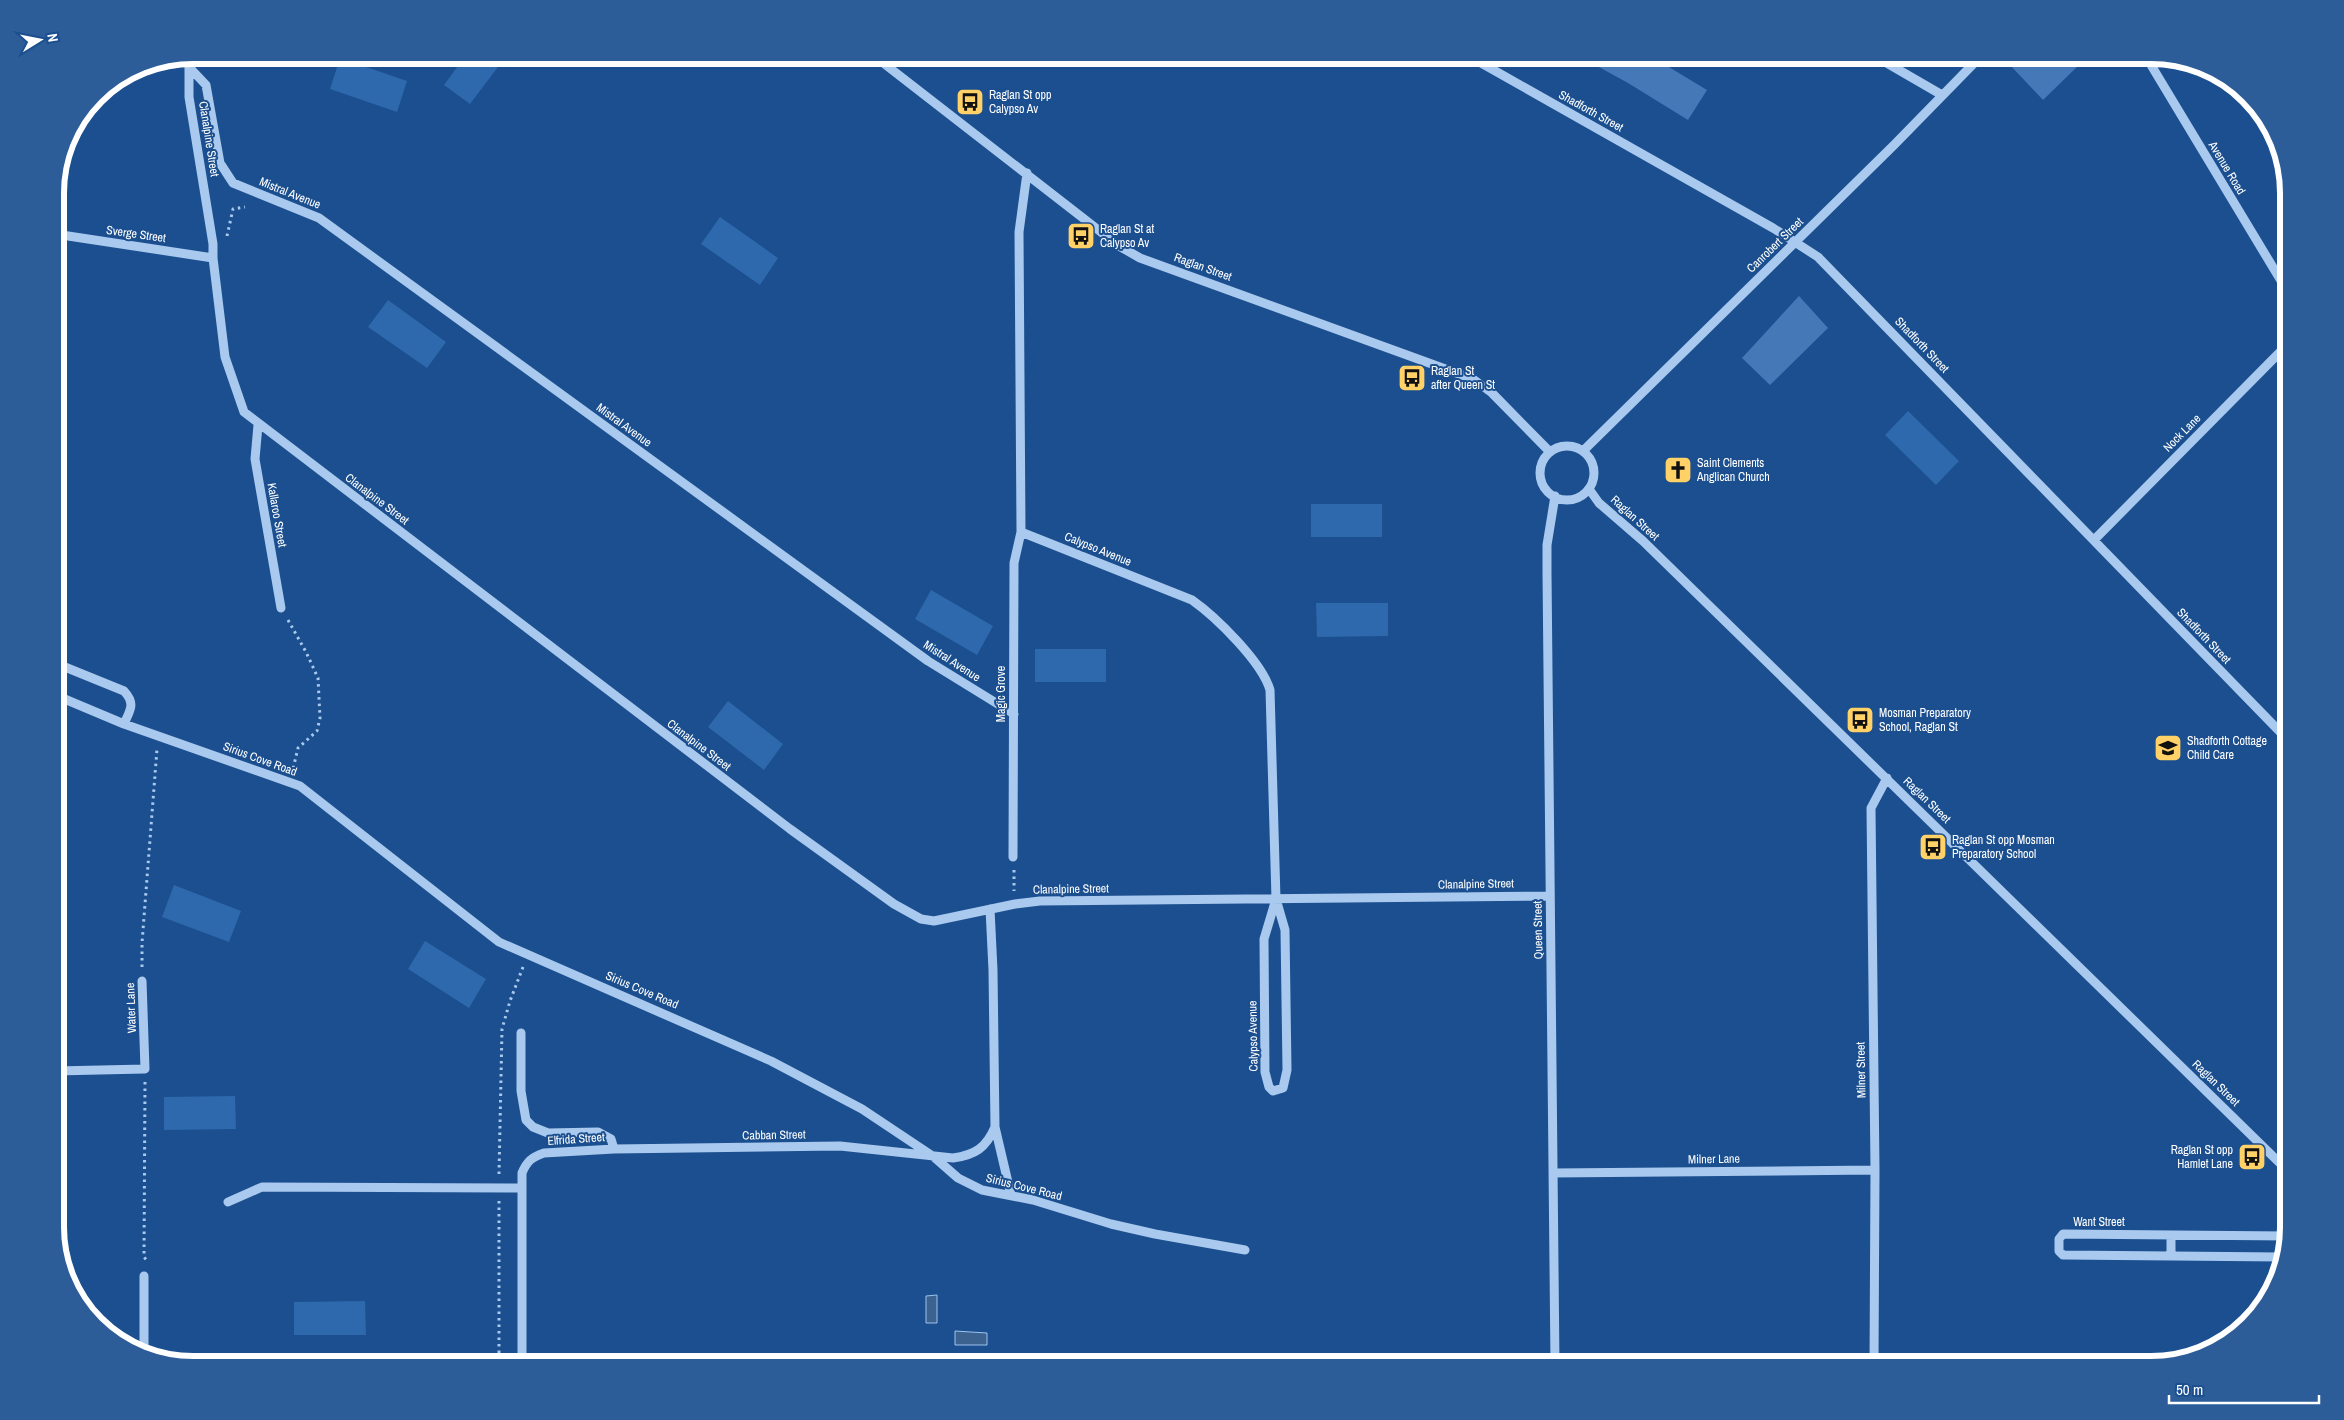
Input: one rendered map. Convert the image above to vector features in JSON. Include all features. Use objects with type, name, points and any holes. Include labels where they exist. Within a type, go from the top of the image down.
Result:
[{"type":"street","name":"Clanalpine Street","points":[[189,64],[189,97],[214,244],[213,258],[225,357],[244,412],[258,425],[790,829],[894,904],[921,919],[934,921],[1015,904],[1040,901],[1550,896]]},
{"type":"street","name":"Raglan Street","points":[[885,64],[1027,172],[1119,246],[1140,258],[1473,379],[1492,393],[1550,452]]},
{"type":"street","name":"Shadforth Street","points":[[1483,64],[1796,242],[1818,257],[2280,732]]},
{"type":"street","points":[[1889,64],[1942,95]]},
{"type":"street","name":"Canrobert Street","points":[[1583,451],[1796,242],[1973,64]]},
{"type":"street","name":"Avenue Road","points":[[2150,64],[2280,279]]},
{"type":"street","name":"Clanalpine Street","points":[[189,67],[206,85],[220,163]]},
{"type":"street","name":"Mistral Avenue","points":[[220,163],[233,183],[319,218],[928,661],[1014,714]]},
{"type":"street","points":[[1022,532],[1019,232],[1027,172]]},
{"type":"street","name":"Sverge Street","points":[[64,235],[213,258]]},
{"type":"street","name":"Nock Lane","points":[[2094,540],[2280,352]]},
{"type":"street","name":"Kallaroo Street","points":[[258,425],[255,459],[281,608]]},
{"type":"street","points":[[1569,446],[1583,451],[1593,463],[1594,472],[1589,489],[1577,498],[1569,500],[1555,496],[1548,491],[1541,475],[1541,467],[1550,452],[1569,446]]},
{"type":"street","name":"Raglan Street","points":[[1589,489],[1599,502],[1643,541],[2280,1163]]},
{"type":"street","name":"Queen Street","points":[[1555,496],[1547,544],[1555,1356]]},
{"type":"street","name":"Magic Grove","points":[[1014,857],[1014,563],[1015,550],[1022,532]]},
{"type":"street","name":"Calypso Avenue","points":[[1022,532],[1192,600],[1213,617],[1261,669],[1267,680],[1272,700],[1276,899],[1284,930],[1287,1070],[1283,1088],[1273,1091],[1269,1087],[1265,1072],[1264,939],[1276,899]]},
{"type":"street","points":[[64,667],[124,691],[130,698],[131,707],[124,724]]},
{"type":"street","name":"Sirius Cove Road","points":[[64,699],[124,724],[300,786],[499,942],[772,1061],[862,1109],[934,1157],[958,1178],[982,1190],[1011,1195],[1156,1234],[1245,1250]]},
{"type":"street","name":"Milner Street","points":[[1874,1356],[1875,1170],[1871,808],[1887,778]]},
{"type":"street","points":[[990,909],[993,970],[995,1127],[1011,1195]]},
{"type":"street","name":"Water Lane","points":[[142,981],[145,1069]]},
{"type":"street","name":"Elfrida Street","points":[[521,1034],[521,1090],[526,1120],[533,1127],[548,1133],[598,1132],[611,1139],[614,1149],[544,1153],[535,1156],[526,1163],[522,1173],[520,1188],[522,1356]]},
{"type":"street","points":[[64,1071],[145,1069]]},
{"type":"street","points":[[934,1157],[953,1158],[969,1156],[980,1150],[990,1140],[995,1127]]},
{"type":"street","name":"Cabban Street","points":[[614,1149],[840,1146],[934,1157]]},
{"type":"street","name":"Milner Lane","points":[[1553,1173],[1875,1170]]},
{"type":"street","points":[[228,1202],[262,1187],[520,1188]]},
{"type":"street","name":"Want Street","points":[[2277,1257],[2063,1255],[2058,1251],[2059,1239],[2063,1234],[2279,1236]]},
{"type":"street","points":[[2171,1235],[2171,1256]]},
{"type":"street","points":[[144,1276],[144,1346]]},
{"type":"path","points":[[214,244],[226,240],[233,210],[245,206]]},
{"type":"path","points":[[281,608],[306,652],[318,678],[320,708],[317,731],[298,748],[290,783]]},
{"type":"path","name":"Water Lane","points":[[142,981],[142,943],[157,759]]},
{"type":"path","points":[[1014,857],[1015,904]]},
{"type":"path","points":[[499,1356],[498,1188],[502,1029],[510,1001],[528,954]]},
{"type":"path","points":[[144,1257],[145,1069]]},
{"type":"shaded area","points":[[338,64],[357,64],[407,81],[397,112],[330,89]]},
{"type":"shaded area","points":[[459,64],[500,64],[470,104],[444,85]]},
{"type":"shaded area","points":[[720,217],[778,258],[760,285],[701,244]]},
{"type":"shaded area","points":[[388,300],[446,342],[427,368],[368,327]]},
{"type":"shaded area","points":[[1908,411],[1959,461],[1936,485],[1885,435]]},
{"type":"shaded area","points":[[1311,504],[1382,504],[1382,537],[1311,537]]},
{"type":"shaded area","points":[[931,590],[993,626],[977,655],[915,619]]},
{"type":"shaded area","points":[[1316,603],[1388,603],[1388,636],[1317,637]]},
{"type":"shaded area","points":[[1035,649],[1106,649],[1106,682],[1035,682]]},
{"type":"shaded area","points":[[728,701],[783,744],[764,770],[708,727]]},
{"type":"shaded area","points":[[174,885],[241,911],[229,942],[162,917]]},
{"type":"shaded area","points":[[425,941],[486,979],[469,1008],[408,969]]},
{"type":"shaded area","points":[[235,1096],[236,1129],[164,1130],[164,1097]]},
{"type":"shaded area","points":[[937,1295],[937,1323],[926,1323],[926,1296]]},
{"type":"shaded area","points":[[365,1301],[366,1335],[294,1335],[294,1302]]},
{"type":"shaded area","points":[[955,1331],[987,1333],[987,1345],[955,1345]]},
{"type":"building","points":[[1593,64],[1664,64],[1707,90],[1688,120]]},
{"type":"building","points":[[2011,64],[2080,64],[2043,100]]},
{"type":"building","points":[[1799,296],[1828,328],[1770,385],[1742,358]]},
{"type":"place","name":"Raglan St opp Calypso Av","points":[[970,102]]},
{"type":"place","name":"Raglan St at Calypso Av","points":[[1081,236]]},
{"type":"place","name":"Raglan St after Queen St","points":[[1412,378]]},
{"type":"place","name":"Saint Clements Anglican Church","points":[[1678,470]]},
{"type":"place","name":"Mosman Preparatory School, Raglan St","points":[[1860,720]]},
{"type":"place","name":"Shadforth Cottage Child Care","points":[[2168,748]]},
{"type":"place","name":"Raglan St opp Mosman Preparatory School","points":[[1933,847]]},
{"type":"place","name":"Raglan St opp Hamlet Lane","points":[[2252,1157]]}]
